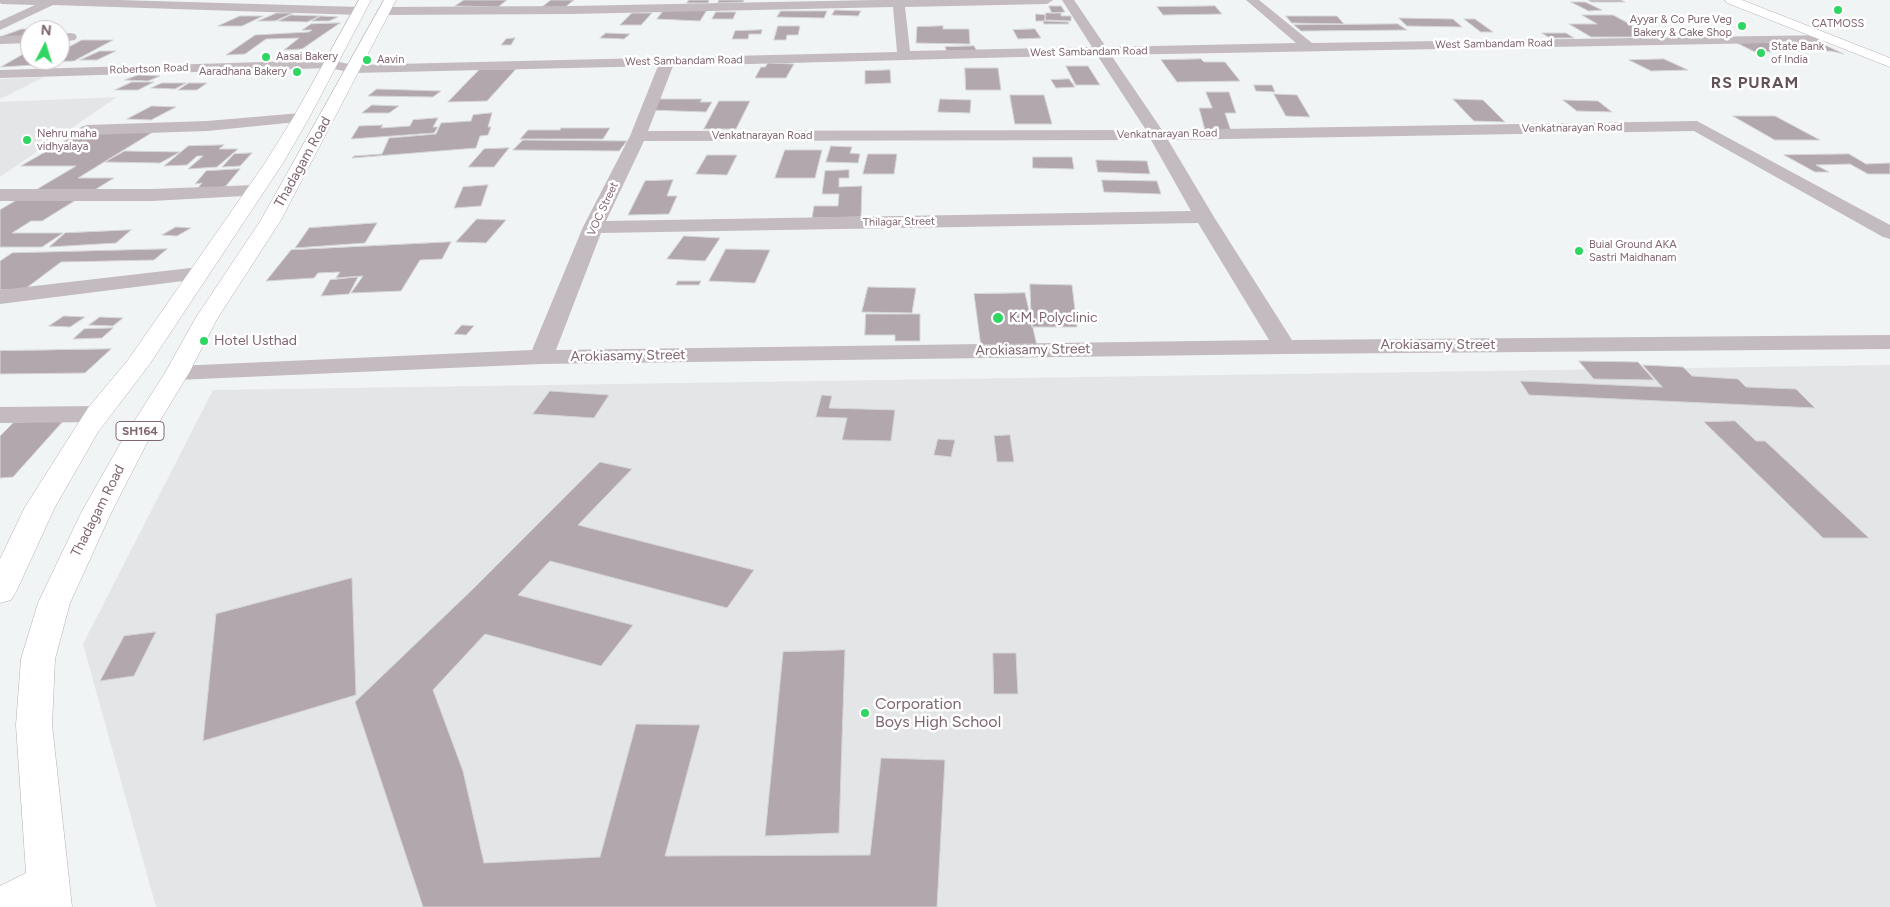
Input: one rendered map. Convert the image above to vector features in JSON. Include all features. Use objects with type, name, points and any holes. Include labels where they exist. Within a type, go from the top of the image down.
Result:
[{"type":"main road","points":[[1732,0],[1890,63]]},
{"type":"main road","name":"Thadagam Road","points":[[49,895],[34,725],[38,659],[54,603],[96,513],[137,437],[177,373],[206,319],[272,220],[342,66],[375,5]]},
{"type":"main road","name":"Thadagam Road","points":[[0,592],[40,507],[97,414],[137,365],[255,191],[301,118],[342,66]]},
{"type":"main road","points":[[2,907],[49,895]]},
{"type":"street","points":[[2,0],[375,5],[572,10],[1047,0]]},
{"type":"street","points":[[1068,0],[1157,135],[1204,217],[1285,346]]},
{"type":"street","points":[[1252,0],[1310,48]]},
{"type":"street","points":[[0,26],[52,1]]},
{"type":"street","points":[[898,2],[904,56]]},
{"type":"street","name":"West Sambandam Road","points":[[342,66],[667,62],[1101,51],[1824,38]]},
{"type":"street","points":[[0,40],[20,39]]},
{"type":"street","name":"VOC Street","points":[[541,357],[594,226],[638,136],[667,62]]},
{"type":"street","name":"Robertson Road","points":[[0,74],[342,66]]},
{"type":"street","points":[[87,130],[207,126],[301,118]]},
{"type":"street","name":"Venkatnarayan Road","points":[[638,136],[1157,135],[1696,126],[1890,233]]},
{"type":"street","points":[[0,195],[152,195],[255,191]]},
{"type":"street","name":"Thilagar Street","points":[[594,226],[1204,217]]},
{"type":"street","points":[[0,297],[199,273]]},
{"type":"street","name":"Arokiasamy Street","points":[[177,373],[541,357],[1285,346],[1890,342]]},
{"type":"street","points":[[0,415],[97,414]]},
{"type":"shaded area","points":[[44,77],[0,99],[0,79]]},
{"type":"shaded area","name":"Nehru maha vidhyalaya","points":[[117,97],[0,177],[0,102]]},
{"type":"shaded area","points":[[1890,365],[1890,907],[156,907],[83,644],[213,390]]},
{"type":"building","points":[[464,0],[507,0],[498,7],[455,6]]},
{"type":"building","points":[[551,0],[574,0],[564,8],[541,8]]},
{"type":"building","points":[[689,0],[709,0],[708,3],[687,3]]},
{"type":"building","points":[[719,0],[744,0],[743,2],[718,3]]},
{"type":"building","points":[[1588,0],[1621,0],[1625,2],[1592,2]]},
{"type":"building","points":[[1571,2],[1585,2],[1602,10],[1589,11]]},
{"type":"building","points":[[1049,6],[1061,6],[1065,12],[1052,13]]},
{"type":"building","points":[[1215,6],[1222,14],[1163,15],[1157,7]]},
{"type":"building","points":[[664,10],[707,10],[700,21],[657,19]]},
{"type":"building","points":[[835,10],[861,11],[858,16],[832,15]]},
{"type":"building","points":[[781,11],[827,11],[824,18],[777,17]]},
{"type":"building","points":[[716,12],[736,12],[733,19],[712,19]]},
{"type":"building","points":[[277,13],[293,13],[275,21],[258,21]]},
{"type":"building","points":[[632,13],[652,13],[641,25],[620,25]]},
{"type":"building","points":[[1046,13],[1061,13],[1061,16],[1071,16],[1071,21],[1045,20]]},
{"type":"building","points":[[1036,14],[1046,15],[1045,21],[1036,21]]},
{"type":"building","points":[[291,15],[320,16],[307,22],[278,21]]},
{"type":"building","points":[[1582,15],[1613,15],[1654,37],[1591,37],[1569,24],[1597,24]]},
{"type":"building","points":[[240,16],[263,16],[242,26],[218,26]]},
{"type":"building","points":[[321,16],[338,17],[329,21],[312,21]]},
{"type":"building","points":[[1286,16],[1337,16],[1344,24],[1292,23]]},
{"type":"building","points":[[1399,18],[1453,19],[1462,27],[1407,26]]},
{"type":"building","points":[[1464,19],[1475,19],[1493,32],[1481,32]]},
{"type":"building","points":[[1044,21],[1068,22],[1069,24],[1044,24]]},
{"type":"building","points":[[340,23],[302,49],[284,50],[299,38],[266,39],[245,54],[226,55],[255,35],[309,32],[312,30],[302,30],[311,24]]},
{"type":"building","points":[[1398,24],[1407,30],[1301,31],[1294,25]]},
{"type":"building","points":[[778,26],[800,26],[798,35],[787,35],[786,40],[774,40]]},
{"type":"building","points":[[943,26],[943,29],[969,29],[970,44],[916,43],[917,27]]},
{"type":"building","points":[[1035,29],[1041,38],[1018,39],[1013,30]]},
{"type":"building","points":[[20,30],[20,38],[0,37]]},
{"type":"building","points":[[762,30],[761,34],[749,34],[748,39],[732,39],[735,31]]},
{"type":"building","points":[[606,33],[630,34],[624,39],[600,38]]},
{"type":"building","points":[[1542,33],[1566,33],[1574,38],[1550,38]]},
{"type":"building","points":[[515,38],[511,45],[501,45],[506,39]]},
{"type":"building","points":[[82,40],[113,40],[74,61],[70,61],[70,47]]},
{"type":"building","points":[[1818,42],[1844,54],[1831,51],[1755,52],[1737,43]]},
{"type":"building","points":[[974,46],[977,51],[947,52],[945,47]]},
{"type":"building","points":[[100,51],[116,51],[97,60],[80,60]]},
{"type":"building","points":[[20,56],[20,66],[1,67]]},
{"type":"building","points":[[1201,59],[1204,62],[1225,62],[1240,81],[1177,82],[1161,60]]},
{"type":"building","points":[[1664,59],[1688,70],[1651,71],[1629,60]]},
{"type":"building","points":[[768,63],[794,64],[786,78],[755,78],[761,67],[765,67]]},
{"type":"building","points":[[1066,66],[1088,66],[1100,85],[1076,85]]},
{"type":"building","points":[[965,68],[998,68],[1001,90],[966,90]]},
{"type":"building","points":[[480,69],[516,69],[487,101],[448,102]]},
{"type":"building","points":[[890,70],[891,83],[865,84],[865,71]]},
{"type":"building","points":[[138,75],[160,76],[148,81],[125,80]]},
{"type":"building","points":[[1069,79],[1075,87],[1056,88],[1051,80]]},
{"type":"building","points":[[132,82],[154,82],[138,90],[115,90]]},
{"type":"building","points":[[162,83],[186,83],[175,89],[151,88]]},
{"type":"building","points":[[189,83],[207,83],[197,90],[178,90]]},
{"type":"building","points":[[1254,85],[1272,85],[1275,92],[1256,91]]},
{"type":"building","points":[[377,89],[441,91],[433,97],[368,96]]},
{"type":"building","points":[[1206,92],[1229,92],[1236,113],[1225,113],[1231,131],[1205,130],[1199,108],[1212,108]]},
{"type":"building","points":[[1274,94],[1297,95],[1310,117],[1286,116]]},
{"type":"building","points":[[1010,95],[1044,95],[1052,124],[1015,124]]},
{"type":"building","points":[[656,99],[702,99],[700,102],[712,102],[706,112],[649,110]]},
{"type":"building","points":[[940,99],[971,100],[970,113],[938,112]]},
{"type":"building","points":[[1453,99],[1483,100],[1505,122],[1474,121]]},
{"type":"building","points":[[1563,100],[1598,101],[1612,112],[1577,111]]},
{"type":"building","points":[[719,101],[750,101],[736,129],[704,129]]},
{"type":"building","points":[[372,105],[399,106],[389,113],[362,113]]},
{"type":"building","points":[[152,106],[176,107],[151,120],[127,119]]},
{"type":"building","points":[[492,113],[488,127],[491,127],[488,135],[480,136],[476,148],[352,158],[354,156],[382,154],[389,138],[436,134],[441,123],[471,121],[473,115]]},
{"type":"building","points":[[1733,116],[1775,116],[1820,140],[1775,140]]},
{"type":"building","points":[[438,118],[433,127],[438,127],[434,133],[351,139],[359,126],[383,125],[381,128],[410,126],[413,120]]},
{"type":"building","points":[[561,128],[610,128],[603,139],[520,139],[528,130],[560,130]]},
{"type":"building","points":[[80,132],[153,132],[78,178],[114,178],[93,191],[34,191],[76,166],[21,166]]},
{"type":"building","points":[[523,140],[627,141],[619,151],[513,150]]},
{"type":"building","points":[[224,145],[219,149],[238,149],[217,167],[188,169],[203,156],[197,156],[187,165],[164,166],[188,146]]},
{"type":"building","points":[[831,146],[852,147],[850,153],[860,154],[858,163],[826,162]]},
{"type":"building","points":[[509,148],[494,167],[468,167],[484,149]]},
{"type":"building","points":[[785,150],[822,150],[815,178],[775,178]]},
{"type":"building","points":[[125,151],[180,152],[160,163],[105,162]]},
{"type":"building","points":[[252,153],[240,166],[222,167],[234,154]]},
{"type":"building","points":[[868,154],[897,154],[894,174],[863,174]]},
{"type":"building","points":[[1849,154],[1866,164],[1890,163],[1890,174],[1868,174],[1850,164],[1816,165],[1829,172],[1815,172],[1784,155]]},
{"type":"building","points":[[707,155],[737,155],[727,175],[696,174]]},
{"type":"building","points":[[1033,157],[1072,157],[1074,169],[1033,168]]},
{"type":"building","points":[[1096,160],[1147,161],[1150,174],[1098,172]]},
{"type":"building","points":[[240,169],[225,187],[197,189],[202,183],[195,184],[206,171]]},
{"type":"building","points":[[849,170],[849,178],[839,178],[839,187],[862,186],[861,217],[812,218],[814,206],[838,206],[839,194],[822,194],[825,171]]},
{"type":"building","points":[[673,180],[667,196],[677,196],[669,214],[628,215],[645,181]]},
{"type":"building","points":[[1102,180],[1157,181],[1161,194],[1104,192]]},
{"type":"building","points":[[488,185],[481,206],[454,208],[463,187]]},
{"type":"building","points":[[17,200],[76,200],[42,221],[31,221],[12,233],[63,233],[42,247],[0,247],[0,210]]},
{"type":"building","points":[[477,219],[506,220],[486,243],[456,242]]},
{"type":"building","points":[[377,223],[365,243],[295,248],[309,228]]},
{"type":"building","points":[[176,227],[191,228],[177,236],[162,235]]},
{"type":"building","points":[[131,230],[116,243],[49,247],[65,233]]},
{"type":"building","points":[[684,236],[720,238],[705,261],[667,259]]},
{"type":"building","points":[[451,242],[442,259],[420,260],[401,291],[351,293],[363,276],[336,278],[340,272],[318,273],[314,278],[266,281],[291,250]]},
{"type":"building","points":[[167,249],[154,260],[61,262],[25,289],[0,290],[0,261],[12,253]]},
{"type":"building","points":[[726,249],[770,250],[755,283],[709,281]]},
{"type":"building","points":[[358,277],[349,294],[321,296],[330,280]]},
{"type":"building","points":[[678,281],[701,281],[699,285],[676,285]]},
{"type":"building","points":[[1030,284],[1072,285],[1077,327],[1032,327]]},
{"type":"building","points":[[868,287],[916,288],[912,313],[862,312]]},
{"type":"building","points":[[1025,293],[1037,346],[981,347],[974,294]]},
{"type":"building","points":[[866,314],[920,314],[920,341],[895,341],[895,335],[865,335]]},
{"type":"building","points":[[64,316],[85,317],[70,327],[49,326]]},
{"type":"building","points":[[100,317],[123,318],[113,326],[89,325]]},
{"type":"building","points":[[462,325],[474,326],[466,335],[454,334]]},
{"type":"building","points":[[113,328],[102,338],[73,339],[84,329]]},
{"type":"building","points":[[111,349],[85,373],[0,374],[0,351]]},
{"type":"building","points":[[1579,361],[1638,362],[1654,380],[1594,379]]},
{"type":"building","points":[[1643,365],[1683,367],[1692,376],[1738,379],[1746,387],[1796,389],[1815,408],[1529,395],[1520,381],[1662,387]]},
{"type":"building","points":[[550,391],[609,395],[594,418],[533,414]]},
{"type":"building","points":[[822,395],[832,396],[829,408],[895,410],[891,441],[842,440],[847,418],[816,417]]},
{"type":"building","points":[[65,419],[13,477],[0,478],[0,436],[13,423]]},
{"type":"building","points":[[1735,421],[1756,441],[1765,441],[1869,538],[1823,538],[1704,422]]},
{"type":"building","points":[[1010,435],[1014,462],[997,462],[994,436]]},
{"type":"building","points":[[938,439],[955,440],[951,457],[934,455]]},
{"type":"building","points":[[600,462],[632,469],[578,525],[754,570],[727,608],[550,561],[518,595],[633,625],[601,666],[485,634],[433,690],[463,771],[484,863],[600,857],[636,724],[700,725],[665,856],[870,855],[881,758],[945,760],[937,907],[423,907],[355,702],[474,588]]},
{"type":"building","points":[[352,578],[356,695],[203,741],[216,614]]},
{"type":"building","points":[[156,632],[134,676],[100,681],[124,636]]},
{"type":"building","points":[[845,650],[839,833],[765,836],[783,652]]},
{"type":"building","points":[[993,653],[1016,653],[1018,694],[994,694]]},
{"type":"place","name":"CATMOSS","points":[[1838,10]]},
{"type":"place","name":"Ayyar & Co Pure Veg Bakery & Cake Shop","points":[[1742,26]]},
{"type":"place","name":"State Bank of India","points":[[1761,53]]},
{"type":"place","name":"Aasai Bakery","points":[[266,57]]},
{"type":"place","name":"Aavin","points":[[367,60]]},
{"type":"place","name":"Aaradhana Bakery","points":[[297,72]]},
{"type":"place","name":"Nehru maha vidhyalaya","points":[[27,140]]},
{"type":"place","name":"Buial Ground AKA Sastri Maidhanam","points":[[1579,251]]},
{"type":"place","name":"K.M. Polyclinic","points":[[998,318]]},
{"type":"place","name":"Hotel Usthad","points":[[204,341]]},
{"type":"place","name":"Corporation Boys High School","points":[[865,713]]},
{"type":"district","name":"RS PURAM","points":[[1755,83]]}]
